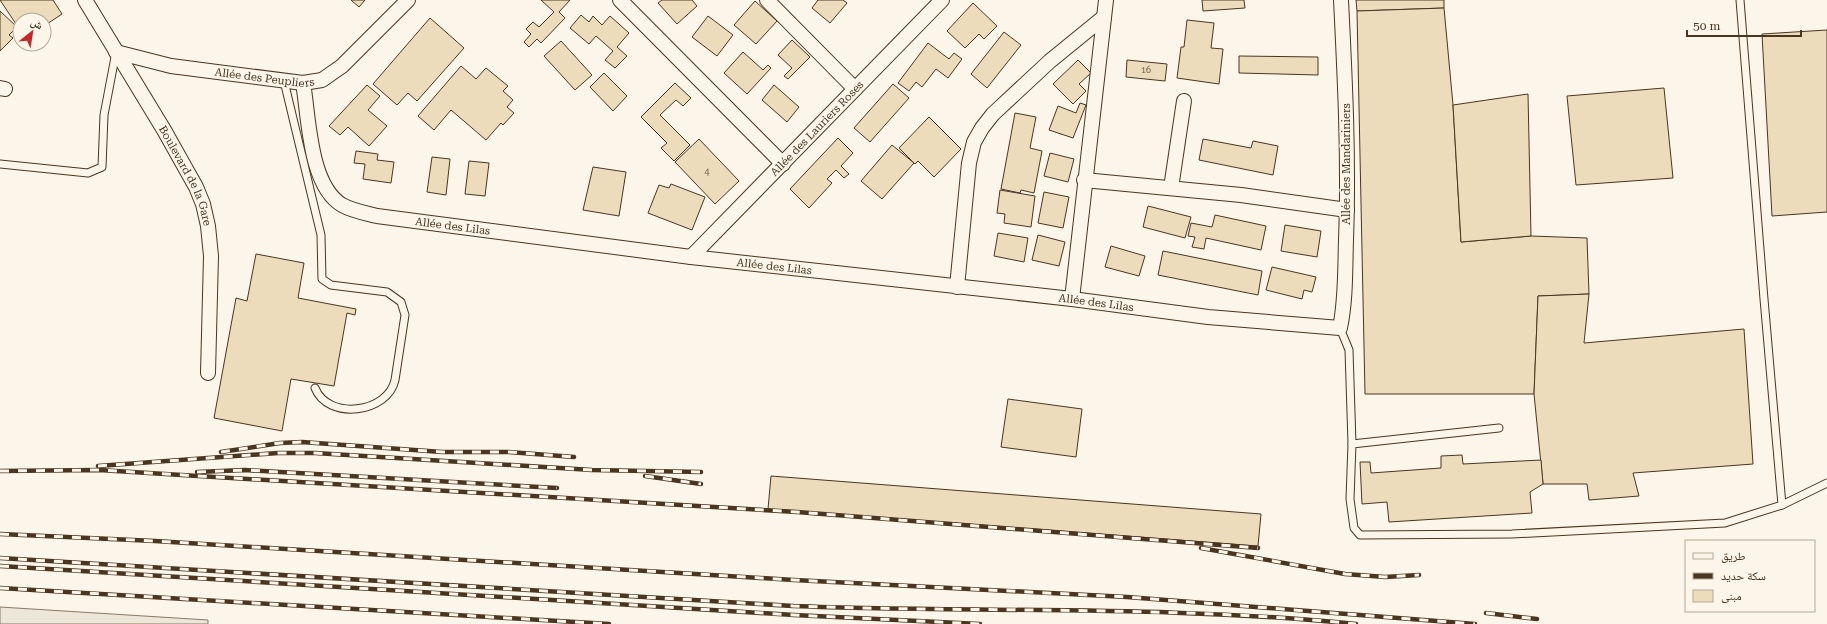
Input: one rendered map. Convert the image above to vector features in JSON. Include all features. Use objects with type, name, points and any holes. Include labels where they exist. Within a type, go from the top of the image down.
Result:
[{"type":"street","name":"Boulevard de la Gare","points":[[85,0],[175,148],[203,204],[208,226],[211,256],[208,373]]},
{"type":"street","name":"Allée des Peupliers","points":[[116,52],[178,67],[303,83],[322,80],[342,66],[408,0]]},
{"type":"street","points":[[767,0],[855,89]]},
{"type":"street","points":[[1072,299],[1084,180],[1106,0]]},
{"type":"street","name":"Allée des Mandariniers","points":[[1340,328],[1344,309],[1347,210],[1345,91],[1341,0]]},
{"type":"street","name":"Allée des Lauriers Roses","points":[[691,257],[783,164],[936,2]]},
{"type":"street","points":[[627,3],[783,164]]},
{"type":"street","points":[[957,287],[969,163],[974,142],[982,128],[993,114],[1050,61],[1104,17]]},
{"type":"street","name":"Allée des Lilas","points":[[303,83],[314,156],[321,179],[332,197],[356,211],[393,218],[691,257],[1072,299],[1208,317],[1340,328]]},
{"type":"street","points":[[1171,188],[1184,101]]},
{"type":"street","points":[[1084,180],[1241,195],[1347,210]]},
{"type":"lane","points":[[1740,0],[1762,284],[1782,505]]},
{"type":"lane","points":[[0,164],[88,173],[102,167],[104,115],[116,52]]},
{"type":"lane","points":[[284,81],[321,235],[322,279],[331,285],[387,292],[400,302],[405,315],[394,387],[386,398],[360,408],[343,408],[327,402],[320,397],[315,388]]},
{"type":"lane","points":[[1340,328],[1349,350],[1352,444],[1350,499],[1354,528],[1360,534],[1512,534],[1725,523],[1782,505],[1827,483]]},
{"type":"lane","points":[[1352,444],[1499,428]]},
{"type":"shaded area","points":[[0,607],[208,620],[208,624],[0,624]]},
{"type":"building","points":[[0,0],[53,0],[62,14],[52,21],[52,12],[12,12],[12,18]]},
{"type":"building","points":[[351,0],[365,0],[359,7]]},
{"type":"building","points":[[541,0],[570,0],[559,12],[565,18],[541,43],[537,39],[529,47],[524,42],[531,34],[526,29],[533,22],[539,27],[554,12]]},
{"type":"building","points":[[662,0],[692,0],[697,6],[677,24],[658,3]]},
{"type":"building","points":[[818,0],[843,0],[847,3],[830,23],[812,8]]},
{"type":"building","points":[[1202,0],[1244,0],[1245,8],[1203,11]]},
{"type":"building","points":[[1356,0],[1444,0],[1444,8],[1357,11]]},
{"type":"building","points":[[755,1],[777,21],[756,44],[734,25]]},
{"type":"building","points":[[973,3],[997,26],[984,39],[979,34],[965,48],[947,31]]},
{"type":"building","points":[[1444,8],[1453,105],[1461,242],[1531,236],[1587,238],[1589,294],[1538,296],[1534,394],[1365,394],[1357,11]]},
{"type":"building","points":[[0,11],[12,22],[12,32],[9,35],[12,39],[0,51]]},
{"type":"building","points":[[581,15],[589,22],[593,16],[602,25],[610,16],[629,33],[617,47],[627,56],[615,68],[605,60],[613,51],[596,36],[589,44],[570,28]]},
{"type":"building","points":[[708,16],[733,35],[717,56],[692,37]]},
{"type":"building","points":[[430,18],[464,48],[417,101],[408,93],[397,105],[373,84]]},
{"type":"building","points":[[1187,20],[1214,23],[1211,48],[1223,49],[1219,84],[1177,78],[1181,47],[1184,47]]},
{"type":"building","points":[[1827,30],[1827,212],[1772,216],[1762,34]]},
{"type":"building","points":[[1004,32],[1021,45],[987,88],[971,74]]},
{"type":"building","points":[[792,40],[810,57],[788,79],[784,76],[792,68],[778,55]]},
{"type":"building","points":[[561,41],[592,75],[575,90],[544,56]]},
{"type":"building","points":[[928,43],[949,59],[954,53],[962,59],[948,78],[936,69],[922,87],[916,82],[909,91],[898,83]]},
{"type":"building","points":[[743,52],[763,70],[768,65],[771,68],[747,94],[724,73]]},
{"type":"building","points":[[1239,56],[1318,57],[1318,75],[1239,73]]},
{"type":"building","points":[[1078,60],[1091,73],[1079,84],[1086,91],[1073,104],[1053,84]]},
{"type":"building","points":[[1127,60],[1167,64],[1165,81],[1126,77]]},
{"type":"building","points":[[461,66],[476,79],[486,68],[508,86],[503,91],[513,100],[507,107],[514,113],[503,125],[501,123],[486,140],[451,110],[434,130],[418,116]]},
{"type":"building","points":[[604,73],[627,96],[613,111],[590,87]]},
{"type":"building","points":[[675,83],[691,98],[683,106],[676,100],[660,115],[690,145],[674,161],[661,148],[667,143],[641,117]]},
{"type":"building","points":[[893,84],[909,98],[870,142],[854,128]]},
{"type":"building","points":[[367,85],[380,96],[368,110],[387,126],[369,146],[348,127],[340,135],[329,126]]},
{"type":"building","points":[[774,85],[799,107],[787,122],[762,100]]},
{"type":"building","points":[[1664,88],[1673,178],[1576,185],[1567,96]]},
{"type":"building","points":[[1528,94],[1531,236],[1461,242],[1453,105]]},
{"type":"building","points":[[1080,103],[1086,105],[1073,138],[1049,130],[1058,106],[1076,113]]},
{"type":"building","points":[[1015,113],[1036,117],[1030,148],[1042,151],[1034,193],[1021,190],[1020,193],[1001,189]]},
{"type":"building","points":[[929,117],[961,149],[934,177],[918,161],[915,164],[899,148]]},
{"type":"building","points":[[838,138],[853,153],[841,166],[849,174],[844,178],[836,170],[827,179],[832,183],[809,208],[790,189]]},
{"type":"building","points":[[699,139],[739,181],[715,204],[675,162]]},
{"type":"building","points":[[1203,139],[1251,148],[1253,141],[1278,146],[1273,175],[1199,160]]},
{"type":"building","points":[[892,145],[914,163],[882,199],[861,181]]},
{"type":"building","points":[[356,151],[378,154],[377,160],[394,162],[391,183],[363,179],[365,164],[354,163]]},
{"type":"building","points":[[1050,153],[1074,159],[1068,182],[1044,176]]},
{"type":"building","points":[[432,157],[450,159],[446,195],[427,192]]},
{"type":"building","points":[[469,161],[489,163],[485,196],[465,194]]},
{"type":"building","points":[[593,167],[626,172],[619,216],[583,210]]},
{"type":"building","points":[[671,184],[705,197],[692,230],[648,213],[659,185],[669,188]]},
{"type":"building","points":[[1000,190],[1035,196],[1031,227],[1004,223],[1005,214],[997,213]]},
{"type":"building","points":[[1044,192],[1069,197],[1063,228],[1038,223]]},
{"type":"building","points":[[1148,206],[1191,217],[1185,238],[1143,227]]},
{"type":"building","points":[[1215,215],[1266,226],[1261,250],[1206,238],[1204,249],[1192,247],[1195,237],[1188,236],[1191,223],[1212,227]]},
{"type":"building","points":[[1285,225],[1321,231],[1317,257],[1281,251]]},
{"type":"building","points":[[998,233],[1028,238],[1024,262],[994,256]]},
{"type":"building","points":[[1038,235],[1065,242],[1059,266],[1032,260]]},
{"type":"building","points":[[1111,246],[1145,256],[1139,276],[1105,267]]},
{"type":"building","points":[[1163,251],[1262,271],[1258,295],[1158,275]]},
{"type":"building","points":[[256,254],[304,263],[298,298],[356,309],[355,315],[347,313],[334,386],[291,379],[282,431],[214,418],[236,298],[247,301]]},
{"type":"building","points":[[1272,267],[1316,277],[1312,292],[1304,290],[1302,299],[1266,290]]},
{"type":"building","points":[[1589,294],[1584,343],[1744,329],[1753,464],[1633,473],[1639,496],[1589,500],[1587,484],[1543,484],[1534,394],[1538,296]]},
{"type":"building","points":[[1008,399],[1082,409],[1076,457],[1001,447]]},
{"type":"building","points":[[1462,455],[1463,464],[1541,460],[1543,484],[1530,492],[1532,513],[1389,522],[1387,502],[1362,504],[1360,462],[1370,462],[1371,473],[1441,468],[1441,456]]},
{"type":"building","points":[[771,476],[1261,514],[1258,546],[768,509]]},
{"type":"railway","points":[[221,452],[280,443],[302,442],[442,452],[509,452],[574,457]]},
{"type":"railway","points":[[98,466],[278,453],[315,453],[592,470],[701,472]]},
{"type":"railway","points":[[0,471],[99,470],[797,512],[1258,548]]},
{"type":"railway","points":[[197,472],[245,470],[557,488]]},
{"type":"railway","points":[[645,476],[701,484]]},
{"type":"railway","points":[[0,534],[155,541],[794,580],[1127,597],[1475,624]]},
{"type":"railway","points":[[1201,548],[1345,574],[1385,577],[1419,575]]},
{"type":"railway","points":[[0,558],[793,606],[1075,610],[1216,614],[1356,624]]},
{"type":"railway","points":[[0,566],[794,615],[980,624]]},
{"type":"railway","points":[[0,588],[609,624]]},
{"type":"railway","points":[[1486,613],[1537,619]]}]
